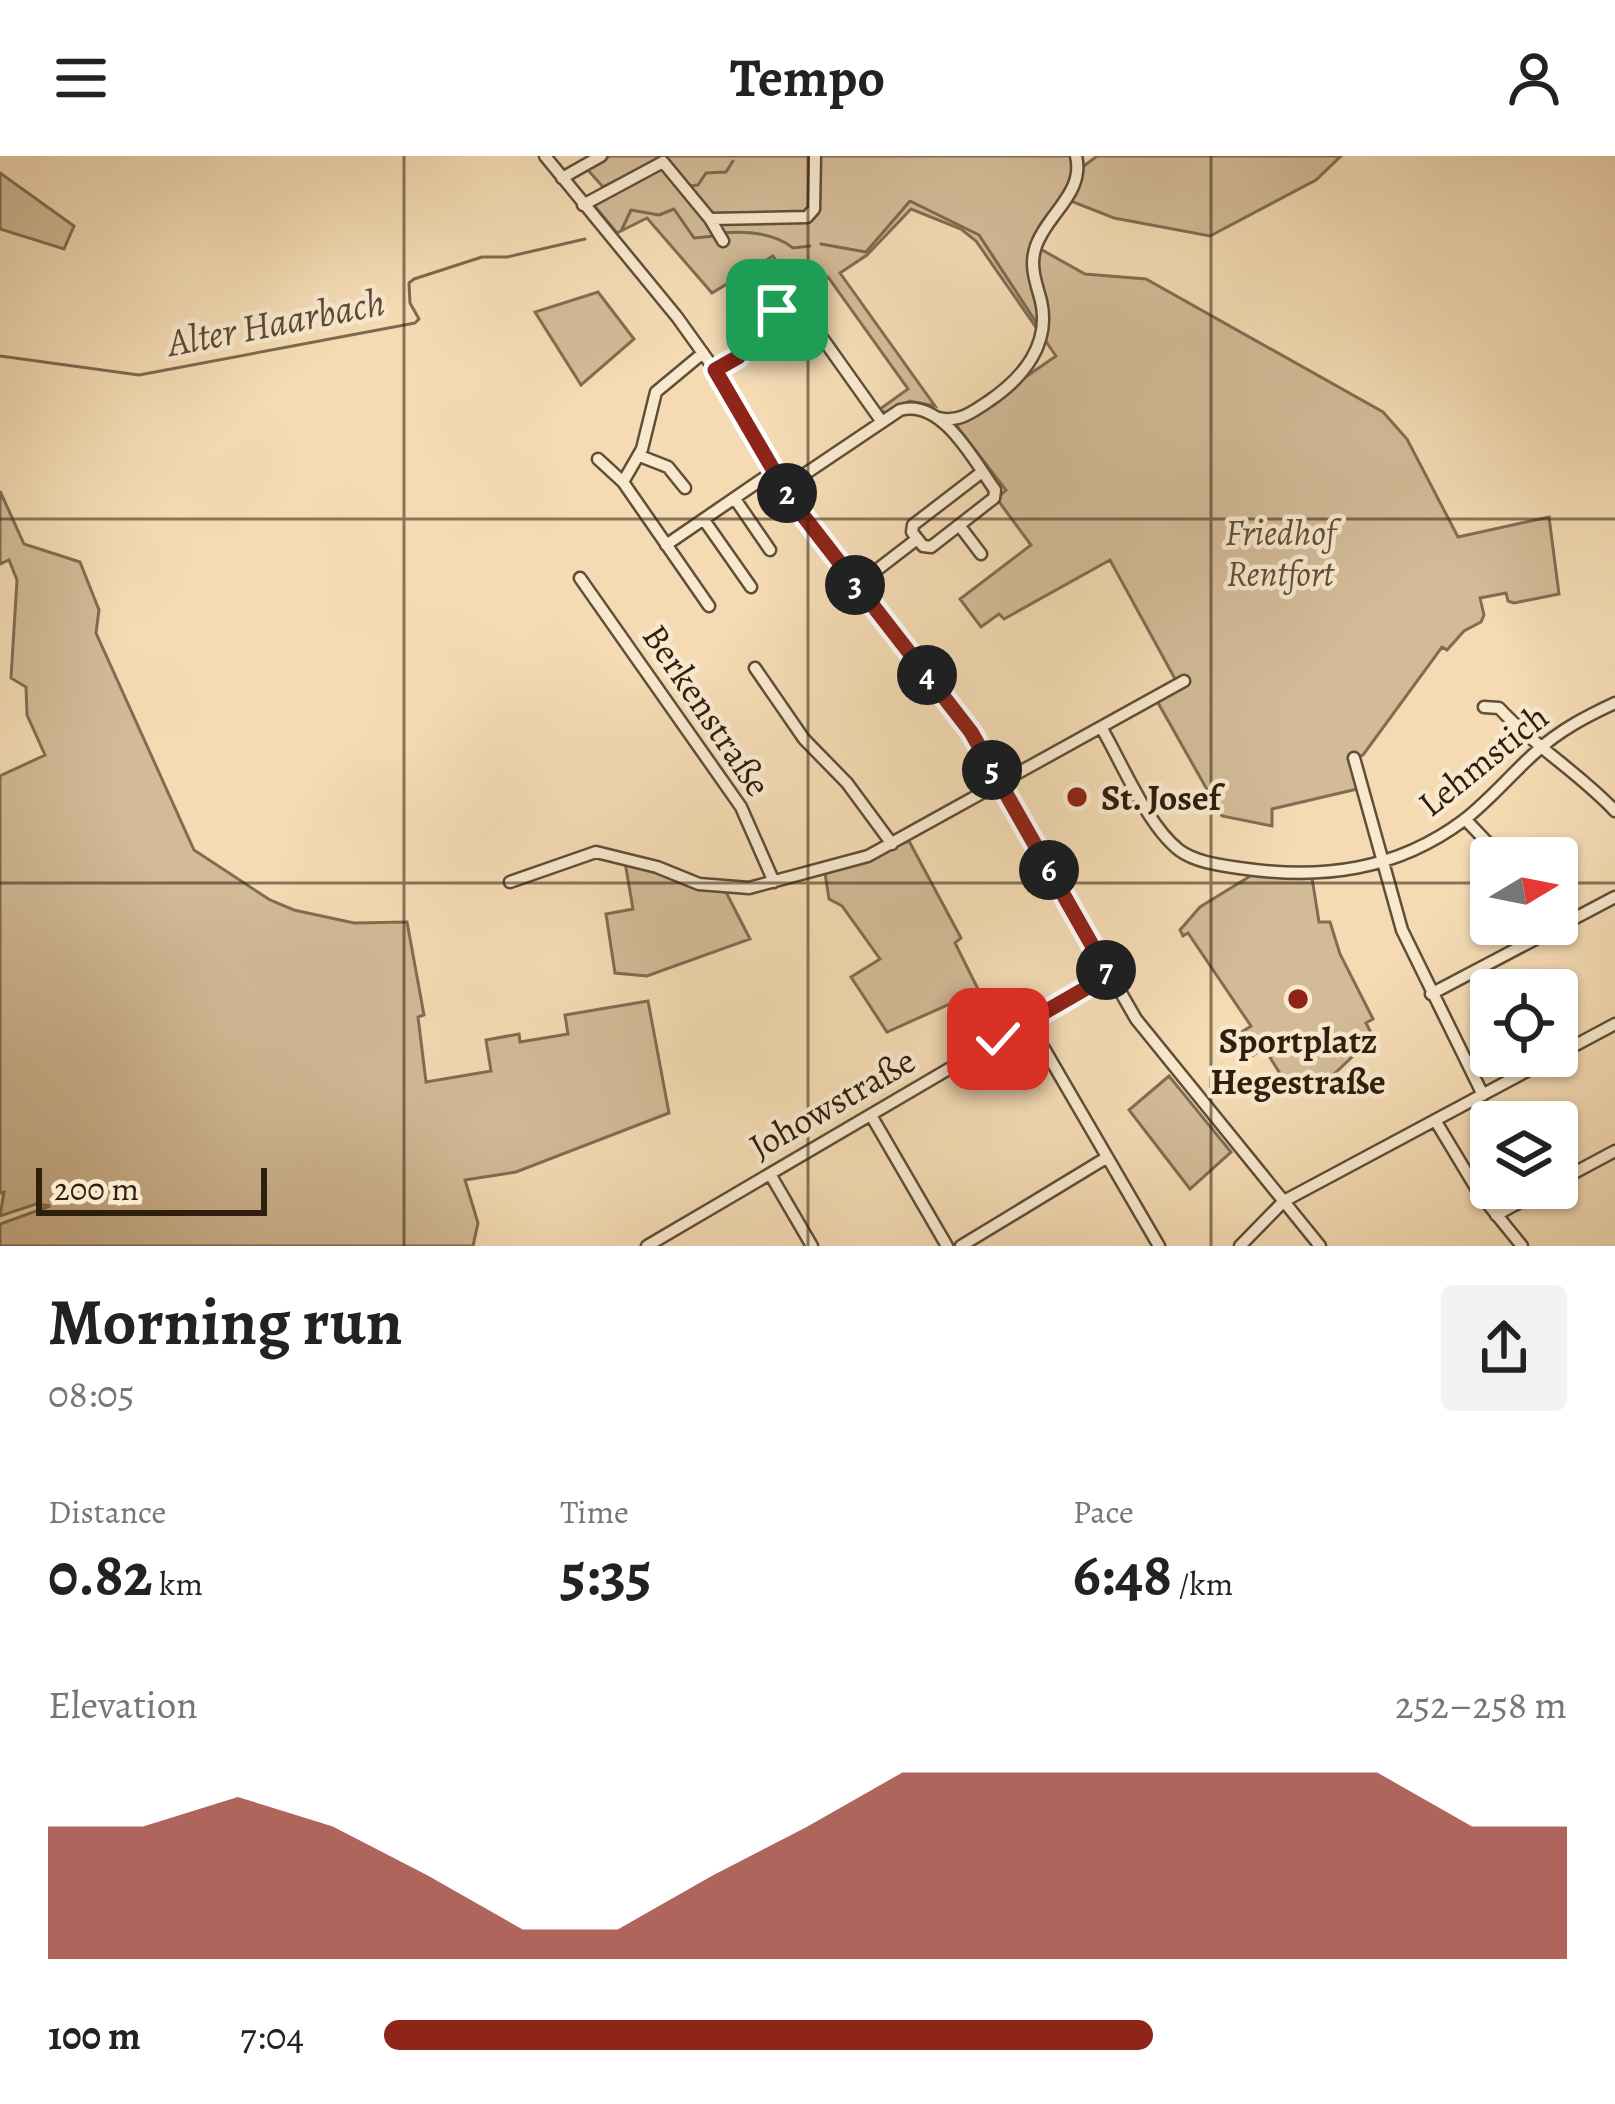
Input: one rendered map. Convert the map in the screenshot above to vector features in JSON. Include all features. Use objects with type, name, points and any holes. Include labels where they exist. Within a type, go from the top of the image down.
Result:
[{"type":"street","points":[[545,156],[703,353],[784,488],[971,732],[1136,1019],[1320,1246]]},
{"type":"street","points":[[562,178],[601,156]]},
{"type":"street","points":[[710,219],[807,218],[814,209],[815,156]]},
{"type":"street","points":[[939,418],[962,418],[1026,372],[1043,323],[1032,273],[1036,246],[1074,185],[1079,171],[1076,156]]},
{"type":"street","points":[[583,205],[663,162],[723,241]]},
{"type":"street","points":[[715,370],[748,346],[766,319],[796,301],[882,422]]},
{"type":"street","points":[[623,482],[641,453],[656,392],[703,353]]},
{"type":"street","points":[[784,488],[913,406],[939,418],[982,472],[995,490],[994,498],[931,547],[917,539],[913,524],[982,472]]},
{"type":"street","points":[[641,453],[668,467],[685,488]]},
{"type":"street","points":[[598,459],[623,482],[709,606]]},
{"type":"street","points":[[666,545],[774,471]]},
{"type":"street","points":[[735,499],[770,550]]},
{"type":"street","points":[[704,520],[752,587]]},
{"type":"street","points":[[959,525],[981,554]]},
{"type":"street","points":[[856,586],[917,539]]},
{"type":"street","name":"Berkenstraße","points":[[580,578],[741,806],[774,882]]},
{"type":"street","points":[[755,668],[804,739],[847,783],[892,844]]},
{"type":"street","points":[[510,882],[596,852],[723,889],[774,882],[868,856],[1184,681]]},
{"type":"street","name":"Lehmstich","points":[[1101,727],[1163,836],[1190,857],[1246,869],[1311,874],[1381,864],[1424,846],[1465,819],[1539,748],[1571,725],[1615,704]]},
{"type":"street","points":[[1484,707],[1499,708],[1615,811]]},
{"type":"street","points":[[1354,758],[1402,930],[1483,1095]]},
{"type":"street","points":[[1465,819],[1482,837]]},
{"type":"street","points":[[1578,914],[1615,897]]},
{"type":"street","points":[[1431,994],[1519,945]]},
{"type":"street","name":"Johowstraße","points":[[647,1246],[1109,975]]},
{"type":"street","points":[[1028,1022],[1160,1246]]},
{"type":"street","points":[[1578,1043],[1615,1024]]},
{"type":"street","points":[[1240,1246],[1285,1202],[1516,1077]]},
{"type":"street","points":[[872,1117],[947,1246]]},
{"type":"street","points":[[1435,1120],[1496,1215],[1522,1246]]},
{"type":"street","points":[[1578,1171],[1615,1151]]},
{"type":"street","points":[[961,1246],[1106,1158]]},
{"type":"street","points":[[770,1174],[812,1246]]},
{"type":"street","points":[[1496,1215],[1507,1209]]},
{"type":"green space","points":[[610,156],[813,156],[812,203],[800,215],[716,215],[701,205],[663,157],[603,187],[587,169]]},
{"type":"green space","name":"Friedhof Rentfort","points":[[819,156],[1074,156],[1074,178],[1035,246],[1085,274],[1146,279],[1383,412],[1407,439],[1458,537],[1549,517],[1559,594],[1514,603],[1506,593],[1480,598],[1481,622],[1464,631],[1447,650],[1442,647],[1363,755],[1351,760],[1357,789],[1272,809],[1272,826],[1222,816],[1157,701],[1180,688],[1110,560],[981,627],[960,599],[1031,545],[997,499],[1006,490],[956,425],[1056,356],[976,241],[961,229],[911,209],[867,255],[840,273],[935,406],[910,401],[885,413],[880,409],[908,389],[828,277],[800,297],[773,256],[712,293],[647,218],[617,233],[593,204],[661,167],[717,222],[810,221],[818,214]]},
{"type":"green space","points":[[1097,156],[1341,156],[1316,180],[1210,236],[1114,218],[1068,200],[1084,166]]},
{"type":"green space","points":[[0,173],[74,226],[64,249],[0,229]]},
{"type":"green space","points":[[598,292],[634,339],[581,385],[535,312]]},
{"type":"green space","points":[[0,491],[24,544],[80,562],[99,610],[96,633],[194,850],[270,900],[294,910],[354,923],[407,922],[424,1015],[418,1017],[426,1082],[491,1071],[486,1040],[519,1034],[520,1042],[568,1034],[565,1015],[648,1001],[669,1113],[516,1172],[465,1180],[478,1223],[473,1246],[0,1246],[0,1224],[50,1206],[36,1204],[0,1216],[4,1192],[0,1193],[0,776],[45,755],[27,715],[26,687],[11,678],[17,580],[9,560],[0,564]]},
{"type":"green space","points":[[909,841],[961,938],[955,943],[979,991],[887,1032],[851,977],[880,959],[842,906],[829,899],[825,873]]},
{"type":"green space","points":[[625,862],[726,892],[750,939],[647,976],[615,973],[606,914],[633,909]]},
{"type":"green space","name":"Sportplatz Hegestraße","points":[[1252,875],[1312,878],[1319,922],[1330,922],[1340,954],[1373,1019],[1366,1023],[1373,1037],[1311,1096],[1291,1091],[1264,1048],[1249,1058],[1234,1037],[1251,1026],[1188,933],[1183,936],[1180,930],[1200,907]]},
{"type":"green space","points":[[1169,1076],[1231,1152],[1190,1189],[1129,1110]]},
{"type":"waterway","points":[[690,186],[698,185],[706,173],[726,172],[733,161]]},
{"type":"waterway","points":[[821,244],[866,252],[910,201],[979,235],[1036,322]]},
{"type":"waterway","name":"Alter Haarbach","points":[[622,229],[631,210],[659,215],[674,209],[694,238],[715,236]]},
{"type":"waterway","points":[[721,233],[759,234],[793,248],[810,246]]},
{"type":"waterway","name":"Alter Haarbach","points":[[0,356],[139,375],[415,323],[419,319],[410,303],[409,283],[414,279],[482,257],[507,257],[585,239]]},
{"type":"place","name":"St. Josef","points":[[1077,797]]},
{"type":"place","name":"Sportplatz Hegestraße","points":[[1298,999]]},
{"type":"route","points":[[777,310],[738,357],[715,370],[791,500],[971,732],[1109,975],[998,1039]]}]
